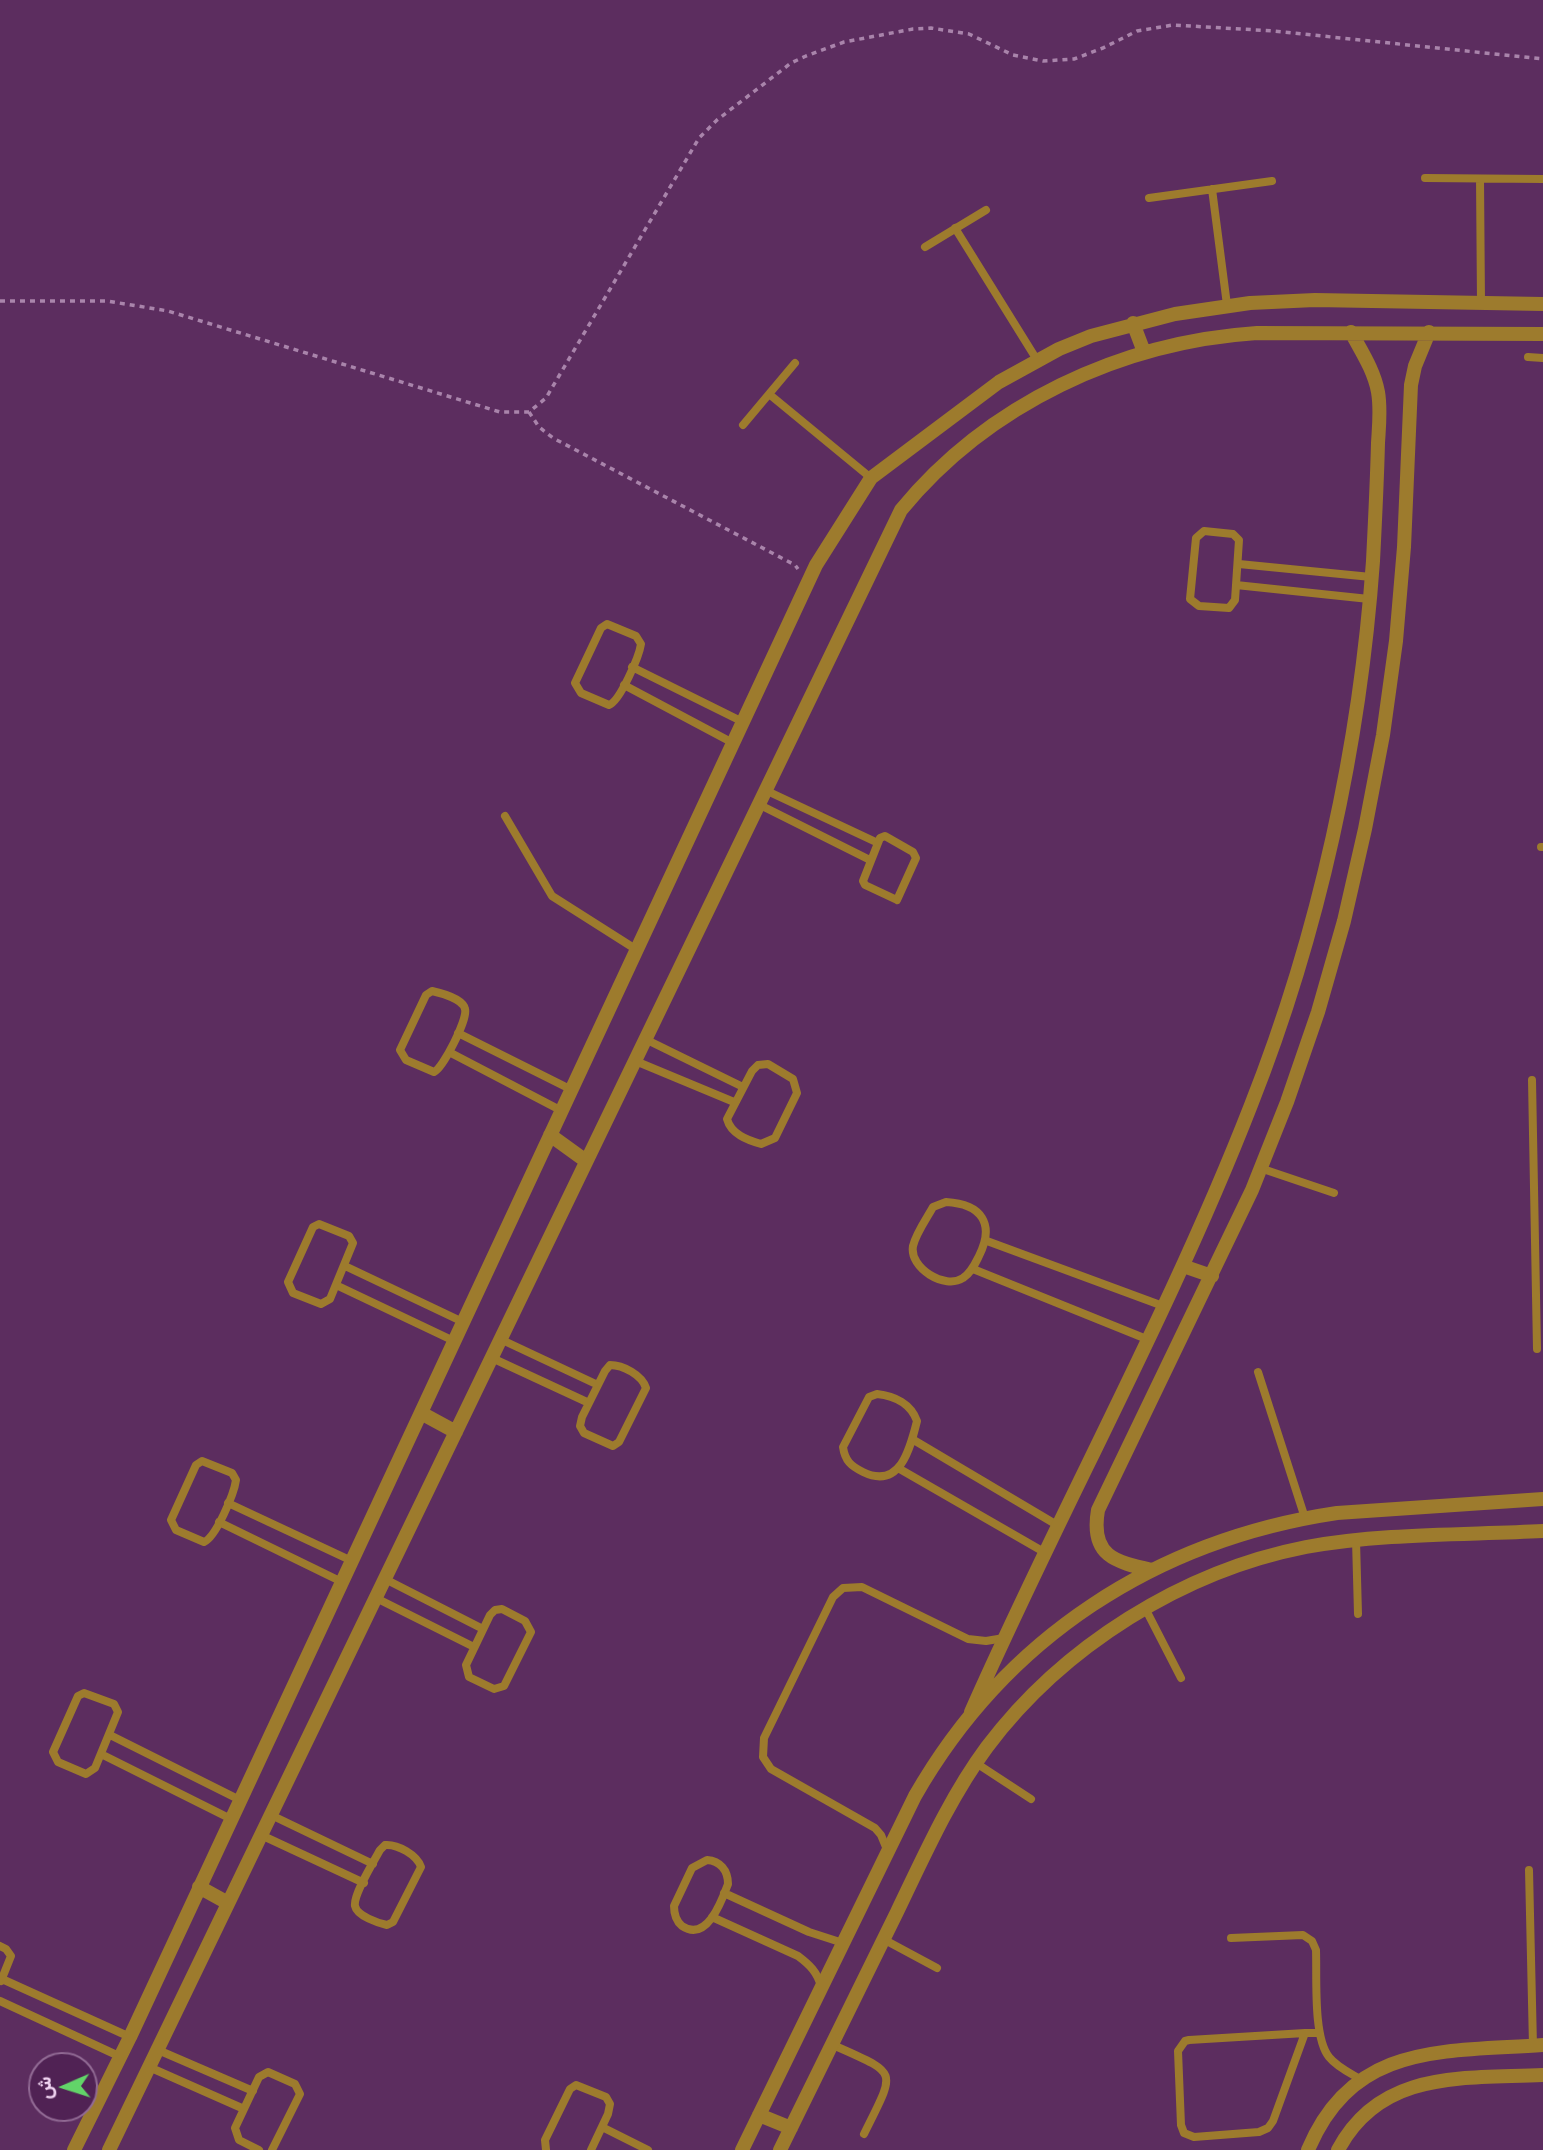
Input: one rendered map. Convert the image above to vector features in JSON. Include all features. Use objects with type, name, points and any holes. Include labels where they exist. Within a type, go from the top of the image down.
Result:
[{"type":"street","points":[[74,2150],[121,2057],[816,565],[871,478],[980,395],[1037,360],[1091,335],[1133,323],[1227,305],[1315,300],[1543,304]]},
{"type":"street","points":[[1133,323],[1144,352]]},
{"type":"street","points":[[971,1712],[1044,1552],[1183,1266],[1253,1101],[1307,933],[1347,761],[1361,674],[1377,499],[1378,401],[1373,376],[1350,332]]},
{"type":"street","points":[[109,2150],[633,1060],[901,510],[921,486],[985,431],[1015,410],[1079,376],[1144,352],[1222,335],[1350,332],[1543,334]]},
{"type":"street","points":[[1152,1570],[1119,1563],[1109,1556],[1101,1547],[1097,1534],[1098,1510],[1212,1276],[1260,1168],[1287,1102],[1318,1012],[1344,921],[1366,829],[1383,735],[1396,641],[1404,547],[1410,385],[1429,332]]},
{"type":"street","points":[[550,1135],[586,1161]]},
{"type":"street","points":[[1183,1266],[1212,1276]]},
{"type":"street","points":[[421,1413],[456,1432]]},
{"type":"street","points":[[742,2150],[932,1767],[971,1712],[993,1687],[1043,1642],[1097,1603],[1152,1570],[1211,1544],[1263,1528],[1305,1518],[1369,1510],[1543,1499]]},
{"type":"street","points":[[780,2150],[948,1810],[976,1763],[1009,1720],[1054,1675],[1145,1608],[1239,1565],[1305,1548],[1356,1540],[1543,1531]]},
{"type":"street","points":[[199,1887],[228,1903]]},
{"type":"street","points":[[1308,2150],[1316,2129],[1328,2110],[1360,2079],[1380,2068],[1422,2055],[1538,2046]]},
{"type":"street","points":[[1338,2150],[1345,2136],[1366,2111],[1409,2087],[1446,2080],[1543,2075]]},
{"type":"street","points":[[759,2115],[791,2128]]},
{"type":"lane","points":[[1426,178],[1543,179]]},
{"type":"lane","points":[[1480,178],[1481,303]]},
{"type":"lane","points":[[1149,198],[1272,181]]},
{"type":"lane","points":[[1212,189],[1227,305]]},
{"type":"lane","points":[[925,247],[986,210]]},
{"type":"lane","points":[[955,228],[1037,360]]},
{"type":"lane","points":[[1528,357],[1543,358]]},
{"type":"lane","points":[[743,425],[795,363]]},
{"type":"lane","points":[[769,394],[871,478]]},
{"type":"lane","points":[[1204,531],[1236,536],[1240,544],[1239,564],[1234,604],[1229,608],[1199,606],[1192,602],[1189,595],[1198,535],[1204,531]]},
{"type":"lane","points":[[1239,564],[1371,577]]},
{"type":"lane","points":[[1236,585],[1369,599]]},
{"type":"lane","points":[[611,624],[639,639],[640,649],[632,667],[615,703],[609,705],[580,693],[576,687],[576,680],[603,626],[611,624]]},
{"type":"lane","points":[[632,667],[743,722]]},
{"type":"lane","points":[[624,685],[733,743]]},
{"type":"lane","points":[[765,790],[878,843]]},
{"type":"lane","points":[[758,804],[870,860]]},
{"type":"lane","points":[[505,816],[552,896],[637,950]]},
{"type":"lane","points":[[885,836],[915,855],[899,899],[895,900],[865,885],[863,877],[878,843],[880,838],[885,836]]},
{"type":"lane","points":[[436,991],[464,1006],[466,1015],[458,1033],[440,1069],[434,1072],[406,1060],[401,1054],[401,1046],[429,992],[436,991]]},
{"type":"lane","points":[[458,1033],[572,1090]]},
{"type":"lane","points":[[645,1039],[743,1087]]},
{"type":"lane","points":[[449,1052],[562,1111]]},
{"type":"lane","points":[[633,1060],[734,1102]]},
{"type":"lane","points":[[768,1064],[789,1075],[796,1083],[797,1093],[775,1138],[766,1144],[756,1143],[731,1129],[727,1119],[743,1087],[755,1068],[768,1064]]},
{"type":"lane","points":[[1532,1080],[1538,1182],[1537,1349]]},
{"type":"lane","points":[[1260,1168],[1334,1194]]},
{"type":"lane","points":[[946,1202],[957,1202],[976,1211],[983,1220],[987,1241],[973,1269],[962,1280],[943,1281],[920,1267],[913,1246],[933,1207],[946,1202]]},
{"type":"lane","points":[[323,1224],[352,1239],[353,1248],[345,1266],[328,1302],[321,1304],[293,1293],[288,1287],[288,1279],[316,1225],[323,1224]]},
{"type":"lane","points":[[987,1241],[1163,1306]]},
{"type":"lane","points":[[345,1266],[463,1322]]},
{"type":"lane","points":[[973,1269],[1149,1340]]},
{"type":"lane","points":[[336,1285],[454,1341]]},
{"type":"lane","points":[[500,1339],[598,1384]]},
{"type":"lane","points":[[492,1358],[589,1403]]},
{"type":"lane","points":[[614,1365],[641,1377],[645,1383],[645,1391],[616,1444],[608,1445],[582,1430],[581,1421],[589,1403],[607,1368],[614,1365]]},
{"type":"lane","points":[[1258,1372],[1305,1518]]},
{"type":"lane","points":[[877,1394],[908,1405],[917,1420],[898,1468],[889,1477],[874,1478],[854,1468],[844,1456],[843,1447],[869,1398],[877,1394]]},
{"type":"lane","points":[[912,1438],[1057,1525]]},
{"type":"lane","points":[[206,1461],[234,1476],[236,1485],[228,1503],[210,1539],[204,1542],[176,1530],[171,1524],[171,1516],[199,1462],[206,1461]]},
{"type":"lane","points":[[898,1468],[1044,1552]]},
{"type":"lane","points":[[228,1503],[352,1561]]},
{"type":"lane","points":[[219,1522],[342,1581]]},
{"type":"lane","points":[[1356,1540],[1358,1614]]},
{"type":"lane","points":[[385,1579],[483,1629]]},
{"type":"lane","points":[[888,1852],[875,1828],[771,1769],[763,1757],[764,1738],[833,1597],[843,1588],[856,1585],[968,1639],[986,1641],[1004,1638]]},
{"type":"lane","points":[[376,1598],[474,1647]]},
{"type":"lane","points":[[1145,1608],[1181,1678]]},
{"type":"lane","points":[[498,1609],[525,1621],[530,1627],[530,1635],[501,1689],[494,1689],[467,1674],[466,1665],[474,1647],[492,1612],[498,1609]]},
{"type":"lane","points":[[88,1693],[117,1708],[118,1717],[110,1735],[93,1771],[86,1774],[58,1762],[53,1756],[53,1748],[81,1694],[88,1693]]},
{"type":"lane","points":[[110,1735],[240,1800]]},
{"type":"lane","points":[[101,1754],[231,1819]]},
{"type":"lane","points":[[976,1763],[1031,1799]]},
{"type":"lane","points":[[271,1815],[373,1864]]},
{"type":"lane","points":[[261,1835],[364,1883]]},
{"type":"lane","points":[[388,1845],[415,1857],[420,1863],[419,1871],[391,1924],[383,1925],[356,1910],[355,1901],[373,1864],[382,1847],[388,1845]]},
{"type":"lane","points":[[707,1860],[718,1862],[728,1878],[724,1893],[712,1917],[704,1926],[685,1928],[676,1919],[676,1900],[692,1868],[707,1860]]},
{"type":"lane","points":[[1530,1870],[1538,2046]]},
{"type":"lane","points":[[724,1893],[809,1932],[843,1943]]},
{"type":"lane","points":[[712,1917],[798,1956],[818,1975],[821,1987]]},
{"type":"lane","points":[[1231,1938],[1303,1936],[1312,1941],[1316,1950],[1321,2042],[1330,2059],[1360,2079]]},
{"type":"lane","points":[[883,1939],[937,1968]]},
{"type":"lane","points":[[0,1946],[11,1956],[1,1981],[130,2037]]},
{"type":"lane","points":[[0,2001],[121,2057]]},
{"type":"lane","points":[[1305,2034],[1268,2128],[1259,2132],[1194,2137],[1184,2133],[1181,2125],[1178,2063],[1181,2044],[1189,2040],[1319,2033]]},
{"type":"lane","points":[[831,2045],[880,2067],[886,2075],[887,2087],[864,2134]]},
{"type":"lane","points":[[158,2050],[253,2091]]},
{"type":"lane","points":[[149,2067],[244,2109]]},
{"type":"lane","points":[[259,2150],[239,2140],[235,2128],[262,2074],[268,2072],[295,2084],[300,2090],[299,2098],[272,2150]]},
{"type":"lane","points":[[546,2150],[545,2140],[573,2086],[580,2085],[608,2100],[610,2109],[595,2149]]},
{"type":"lane","points":[[602,2127],[648,2150]]},
{"type":"path","points":[[0,301],[107,301],[168,311],[500,412],[529,412],[546,398],[699,138],[718,120],[792,64],[824,48],[913,29],[931,28],[969,34],[1013,55],[1028,59],[1058,61],[1088,54],[1137,31],[1174,25],[1274,31],[1543,59]]},
{"type":"path","points":[[529,412],[539,427],[553,438],[795,565]]}]
